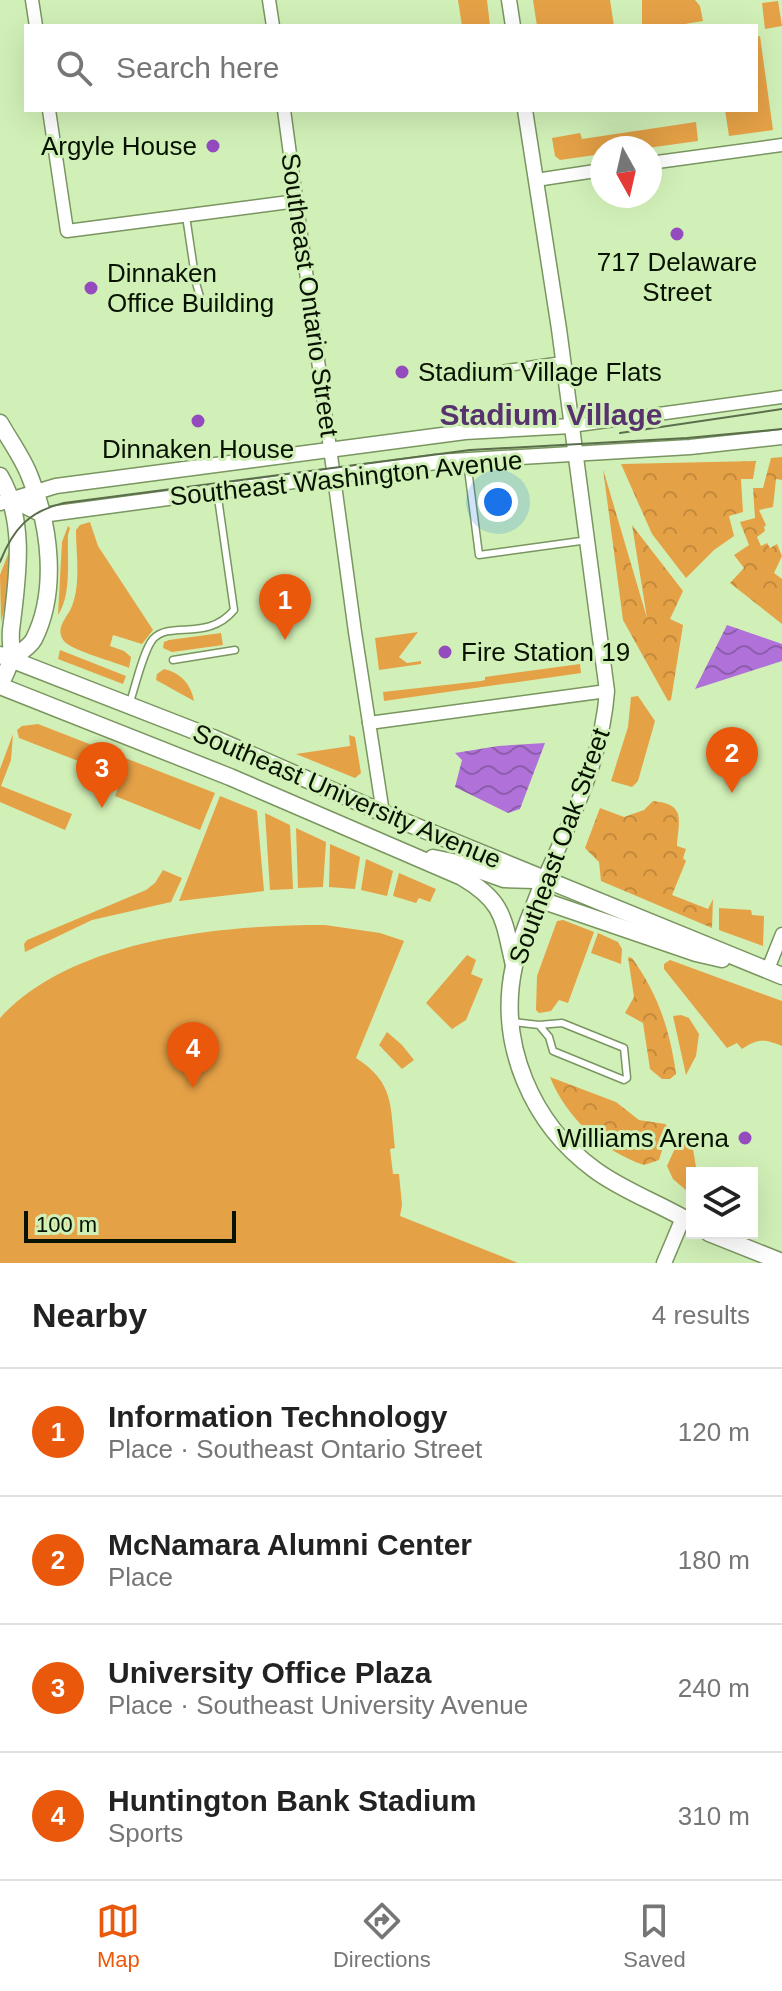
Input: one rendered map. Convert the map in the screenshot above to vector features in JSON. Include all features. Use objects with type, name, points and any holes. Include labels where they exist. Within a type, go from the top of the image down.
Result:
[{"type":"main road","points":[[0,423],[29,474],[48,546],[43,610],[33,642],[6,657]]},
{"type":"main road","points":[[0,476],[5,501],[17,527],[18,590],[0,685]]},
{"type":"main road","name":"Southeast University Avenue","points":[[6,657],[213,738],[544,880],[778,971]]},
{"type":"main road","name":"Southeast University Avenue","points":[[0,685],[230,777],[462,877],[483,889],[497,906],[514,965]]},
{"type":"main road","points":[[399,852],[462,864],[504,879],[544,880]]},
{"type":"main road","name":"Southeast Oak Street","points":[[544,880],[514,965],[509,1022],[514,1050],[535,1103],[568,1147],[598,1172],[686,1219]]},
{"type":"main road","points":[[538,899],[696,953],[778,971]]},
{"type":"main road","points":[[724,1239],[782,1262]]},
{"type":"street","points":[[32,0],[36,24]]},
{"type":"street","points":[[269,0],[273,24]]},
{"type":"street","points":[[509,0],[513,24]]},
{"type":"street","points":[[49,112],[67,231],[297,201]]},
{"type":"street","name":"Southeast Ontario Street","points":[[284,112],[383,813]]},
{"type":"street","name":"Southeast Oak Street","points":[[525,112],[607,691],[605,726],[588,781],[544,880]]},
{"type":"street","points":[[662,161],[782,145]]},
{"type":"street","points":[[536,180],[590,172]]},
{"type":"street","name":"Southeast Washington Avenue","points":[[5,501],[56,486],[465,432],[571,426],[782,397]]},
{"type":"street","name":"Southeast Washington Avenue","points":[[42,515],[467,460],[690,447],[782,437]]},
{"type":"street","points":[[5,501],[42,515]]},
{"type":"street","points":[[369,723],[607,691]]},
{"type":"street","points":[[778,971],[782,934]]},
{"type":"street","name":"Southeast Oak Street","points":[[664,1263],[686,1224]]},
{"type":"lane","points":[[186,216],[196,283],[203,307]]},
{"type":"lane","points":[[480,372],[562,360]]},
{"type":"lane","points":[[467,460],[479,555],[588,540]]},
{"type":"lane","points":[[129,705],[151,641],[161,633],[217,626],[234,610],[217,491]]},
{"type":"lane","points":[[173,660],[235,650]]},
{"type":"lane","points":[[509,1022],[539,1025],[562,1023],[624,1048],[627,1078],[624,1080],[553,1051],[549,1037],[539,1025]]},
{"type":"green space","points":[[458,0],[487,0],[490,24],[462,24]]},
{"type":"green space","points":[[533,0],[610,0],[614,24],[537,24]]},
{"type":"green space","points":[[642,0],[695,0],[700,6],[703,21],[685,24],[642,24]]},
{"type":"green space","points":[[778,1],[782,26],[765,29],[762,3]]},
{"type":"green space","points":[[758,36],[773,130],[729,136],[725,112],[758,112]]},
{"type":"green space","points":[[696,122],[698,141],[662,146],[662,136],[602,136]]},
{"type":"green space","points":[[580,133],[582,139],[590,138],[590,156],[560,160],[555,156],[552,138]]},
{"type":"green space","points":[[782,457],[782,480],[776,479],[773,507],[759,510],[766,525],[765,531],[757,537],[761,546],[767,543],[770,548],[777,544],[782,556],[774,573],[782,579],[782,624],[730,583],[744,568],[734,555],[749,545],[740,522],[755,518],[753,488],[763,488],[771,458]]},
{"type":"green space","points":[[756,461],[753,479],[741,479],[743,512],[729,516],[734,536],[714,550],[686,578],[652,534],[621,464]]},
{"type":"green space","points":[[603,469],[647,618],[632,525],[683,591],[670,619],[683,625],[671,700],[668,701],[623,620]]},
{"type":"green space","points":[[90,522],[98,546],[153,630],[142,644],[113,635],[110,646],[131,657],[129,668],[76,649],[61,636],[61,627],[75,597],[76,530]]},
{"type":"green space","points":[[68,526],[67,587],[58,615],[62,542]]},
{"type":"green space","points":[[10,549],[9,590],[1,622],[0,575]]},
{"type":"green space","points":[[418,632],[399,657],[407,663],[421,661],[421,664],[379,670],[375,638]]},
{"type":"green space","points":[[221,633],[223,645],[172,652],[163,648],[164,642],[169,640]]},
{"type":"green space","points":[[60,650],[126,676],[123,684],[58,659]]},
{"type":"green space","points":[[580,664],[581,673],[384,701],[383,692],[481,681],[485,677]]},
{"type":"green space","points":[[164,669],[184,680],[194,701],[156,680],[157,674]]},
{"type":"green space","points":[[638,696],[655,721],[638,781],[632,787],[611,781],[628,727],[631,697]]},
{"type":"green space","points":[[38,724],[215,793],[200,830],[115,796],[122,778],[19,738],[17,730],[22,726]]},
{"type":"green space","points":[[13,734],[11,760],[1,786],[72,814],[65,830],[0,802],[0,769]]},
{"type":"green space","points":[[349,735],[355,737],[361,773],[355,778],[296,754],[350,746]]},
{"type":"green space","points":[[220,796],[257,811],[264,891],[179,901]]},
{"type":"green space","points":[[653,801],[676,809],[679,821],[677,846],[686,849],[683,858],[686,861],[672,895],[708,909],[713,899],[712,928],[601,881],[599,862],[585,848],[600,808],[624,817],[644,810]]},
{"type":"green space","points":[[265,813],[290,825],[293,889],[270,890]]},
{"type":"green space","points":[[296,828],[326,842],[323,887],[298,888]]},
{"type":"green space","points":[[330,844],[360,857],[355,889],[329,887]]},
{"type":"green space","points":[[366,859],[393,871],[387,896],[361,890]]},
{"type":"green space","points":[[163,870],[182,878],[171,902],[92,920],[25,952],[27,940],[146,890]]},
{"type":"green space","points":[[399,873],[436,889],[430,902],[419,898],[416,903],[393,896]]},
{"type":"green space","points":[[719,908],[751,910],[752,915],[764,916],[763,946],[719,930]]},
{"type":"green space","points":[[563,920],[594,932],[568,1003],[559,1000],[551,1011],[539,1013],[536,1010],[537,976],[557,921]]},
{"type":"green space","points":[[325,925],[380,933],[404,941],[356,1058],[378,1077],[388,1097],[395,1148],[390,1149],[393,1174],[399,1174],[400,1216],[518,1263],[0,1263],[0,1018],[31,991],[67,970],[108,953],[197,933]]},
{"type":"green space","points":[[598,933],[618,942],[622,949],[621,964],[591,953]]},
{"type":"green space","points":[[467,955],[476,960],[471,974],[483,979],[466,1020],[452,1029],[426,1003]]},
{"type":"green space","points":[[628,957],[632,958],[649,985],[662,1013],[676,1074],[670,1079],[662,1079],[650,1069],[643,1023],[625,1013],[634,997]]},
{"type":"green space","points":[[670,960],[782,1001],[782,1046],[762,1041],[742,1049],[737,1043],[727,1048],[664,969],[664,964]]},
{"type":"green space","points":[[673,1016],[689,1018],[699,1034],[696,1056],[686,1075]]},
{"type":"green space","points":[[387,1032],[414,1060],[402,1069],[379,1045]]},
{"type":"green space","points":[[550,1077],[616,1102],[639,1120],[665,1124],[669,1128],[659,1160],[644,1165],[600,1142],[566,1106]]},
{"type":"green space","points":[[683,1130],[690,1131],[696,1167],[686,1167],[686,1190],[673,1179],[667,1166]]},
{"type":"water","points":[[727,625],[782,644],[782,661],[695,689]]},
{"type":"water","points":[[545,743],[520,809],[508,813],[455,787],[462,760],[455,753]]},
{"type":"tram line","points":[[620,433],[782,409]]},
{"type":"tram line","points":[[0,562],[24,523],[41,511],[64,503],[470,450],[687,438],[782,429]]},
{"type":"place","name":"Argyle House","points":[[213,146]]},
{"type":"place","name":"717 Delaware Street","points":[[677,234]]},
{"type":"place","name":"Dinnaken Office Building","points":[[91,288]]},
{"type":"place","name":"Stadium Village Flats","points":[[402,372]]},
{"type":"place","name":"Dinnaken House","points":[[198,421]]},
{"type":"place","name":"Information Technology","points":[[285,640]]},
{"type":"place","name":"Fire Station 19","points":[[445,652]]},
{"type":"place","name":"McNamara Alumni Center","points":[[732,793]]},
{"type":"place","name":"University Office Plaza","points":[[102,808]]},
{"type":"place","name":"Huntington Bank Stadium","points":[[193,1088]]},
{"type":"place","name":"Williams Arena","points":[[745,1138]]},
{"type":"district","name":"Stadium Village","points":[[551,414]]}]
